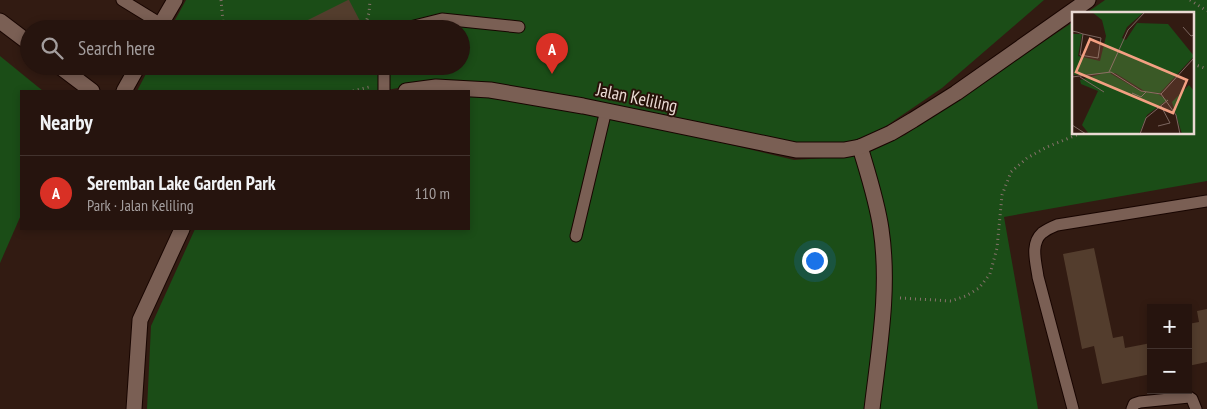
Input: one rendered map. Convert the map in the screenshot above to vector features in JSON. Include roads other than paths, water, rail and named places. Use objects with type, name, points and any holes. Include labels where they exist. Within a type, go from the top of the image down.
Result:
[{"type":"street","points":[[163,20],[175,0]]},
{"type":"street","name":"Jalan Keliling","points":[[414,90],[436,87],[490,90],[606,110],[796,150],[844,150],[860,147],[891,133],[935,107],[1088,0]]},
{"type":"street","points":[[0,21],[20,36]]},
{"type":"street","points":[[71,75],[91,90]]},
{"type":"street","points":[[125,90],[133,75]]},
{"type":"street","points":[[860,147],[881,228],[884,268],[882,329],[872,409]]},
{"type":"street","points":[[134,409],[140,320],[182,230]]},
{"type":"lane","points":[[122,0],[150,20]]},
{"type":"lane","points":[[438,20],[452,20]]},
{"type":"lane","points":[[470,22],[519,27]]},
{"type":"lane","points":[[384,75],[384,90]]},
{"type":"lane","points":[[576,236],[606,110]]},
{"type":"lane","points":[[1073,409],[1038,277],[1035,242],[1043,232],[1057,225],[1207,201]]},
{"type":"lane","points":[[1132,409],[1134,404],[1140,402],[1189,397],[1192,399],[1196,409]]},
{"type":"place","name":"Seremban Lake Garden Park","points":[[552,74]]}]
